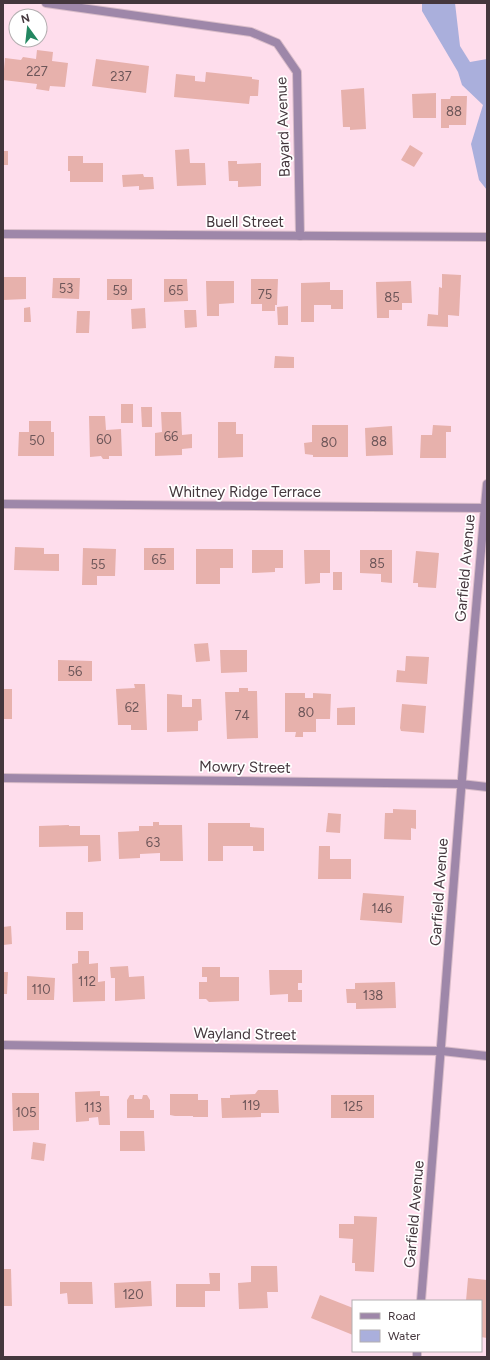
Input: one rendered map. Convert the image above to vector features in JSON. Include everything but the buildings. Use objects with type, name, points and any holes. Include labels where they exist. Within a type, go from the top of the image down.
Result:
[{"type":"street","name":"Bayard Avenue","points":[[46,3],[251,32],[277,43],[297,72],[300,236]]},
{"type":"street","name":"Buell Street","points":[[3,234],[487,237]]},
{"type":"street","name":"Garfield Avenue","points":[[421,1300],[442,1051],[461,784],[487,484]]},
{"type":"street","name":"Whitney Ridge Terrace","points":[[3,504],[486,508]]},
{"type":"street","name":"Mowry Street","points":[[3,778],[461,784],[487,787]]},
{"type":"street","name":"Wayland Street","points":[[3,1045],[442,1051],[487,1056]]},
{"type":"water","points":[[422,3],[455,3],[460,46],[470,62],[487,59],[487,190],[479,180],[471,144],[483,105],[462,85],[458,72],[422,11]]}]
